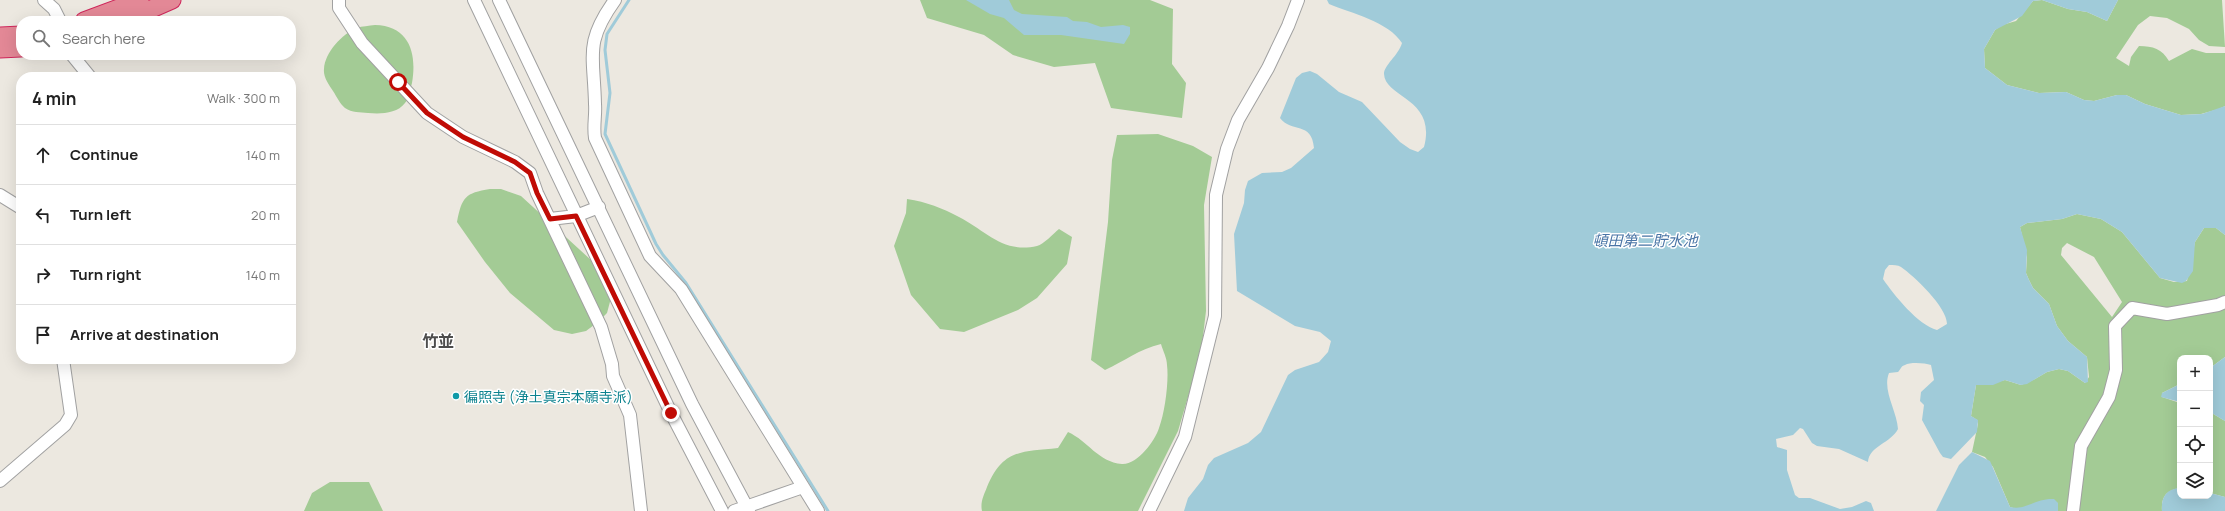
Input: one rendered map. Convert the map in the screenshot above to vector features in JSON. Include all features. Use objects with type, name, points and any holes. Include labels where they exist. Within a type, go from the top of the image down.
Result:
[{"type":"highway","points":[[97,16],[140,0]]},
{"type":"highway","points":[[135,16],[172,0]]},
{"type":"highway","points":[[0,36],[16,35]]},
{"type":"highway","points":[[0,49],[16,48]]},
{"type":"street","points":[[44,0],[54,10],[57,16]]},
{"type":"street","points":[[339,0],[339,8],[362,42],[427,113],[463,137],[515,162],[530,173],[537,193],[601,327],[612,364],[613,376],[630,415],[641,511]]},
{"type":"street","points":[[474,0],[671,413],[722,511]]},
{"type":"street","points":[[499,0],[692,404],[748,508]]},
{"type":"street","points":[[615,0],[597,27],[594,39],[592,55],[595,105],[593,123],[595,138],[650,256],[681,290],[818,511]]},
{"type":"street","points":[[1149,511],[1185,437],[1215,316],[1216,195],[1227,150],[1238,120],[1268,68],[1288,26],[1298,0]]},
{"type":"street","points":[[76,60],[86,72]]},
{"type":"street","points":[[0,195],[16,205]]},
{"type":"street","points":[[550,219],[576,216],[599,207]]},
{"type":"street","points":[[2073,511],[2081,446],[2109,397],[2116,370],[2115,326],[2132,308],[2167,314],[2218,305],[2225,302]]},
{"type":"street","points":[[0,481],[60,430],[71,416],[64,364]]},
{"type":"street","points":[[734,511],[748,508],[803,487]]},
{"type":"green space","points":[[920,0],[1150,0],[1173,9],[1172,64],[1186,83],[1182,118],[1111,108],[1095,63],[1054,67],[1013,55],[984,35],[927,18]]},
{"type":"green space","points":[[2042,0],[2068,9],[2087,12],[2107,21],[2118,0],[2222,0],[2225,47],[2209,46],[2199,40],[2189,29],[2167,18],[2150,16],[2138,25],[2116,58],[2129,66],[2131,57],[2139,46],[2157,49],[2169,61],[2192,49],[2206,53],[2225,53],[2225,106],[2201,114],[2181,115],[2145,104],[2126,95],[2117,95],[2094,101],[2084,100],[2066,92],[2039,93],[2007,85],[1985,68],[1984,49],[1995,30],[2002,25],[2016,21],[2033,1]]},
{"type":"green space","points":[[375,25],[396,30],[403,36],[412,52],[412,83],[406,101],[402,107],[398,109],[383,113],[353,112],[343,106],[328,84],[324,72],[325,63],[327,56],[340,39],[359,27]]},
{"type":"green space","points":[[1158,134],[1193,146],[1212,157],[1204,205],[1206,311],[1201,353],[1178,431],[1138,511],[982,511],[983,499],[993,475],[1000,465],[1015,455],[1034,450],[1058,448],[1068,432],[1106,459],[1122,464],[1134,461],[1145,451],[1157,433],[1163,414],[1167,379],[1167,362],[1161,344],[1139,352],[1105,370],[1091,360],[1108,222],[1112,160],[1117,135]]},
{"type":"green space","points":[[490,189],[501,189],[521,196],[603,271],[611,298],[607,313],[586,331],[572,334],[554,330],[510,293],[485,262],[457,222],[461,207],[466,198],[475,192]]},
{"type":"green space","points":[[907,199],[928,204],[947,211],[1004,244],[1014,247],[1025,248],[1040,245],[1059,229],[1072,237],[1067,264],[1037,298],[1018,310],[964,332],[940,329],[911,295],[894,246],[906,213]]},
{"type":"green space","points":[[2077,214],[2101,219],[2122,232],[2160,278],[2174,282],[2187,281],[2195,242],[2204,228],[2216,228],[2225,235],[2225,357],[2213,366],[2213,355],[2177,355],[2177,386],[2162,393],[2162,397],[2177,402],[2177,489],[2171,490],[2165,495],[2162,502],[2162,511],[2058,511],[2058,503],[2046,502],[2037,503],[2020,509],[2010,507],[1993,467],[1985,457],[1972,452],[1978,424],[1977,420],[1971,416],[1976,385],[1984,385],[2005,380],[2021,385],[2047,372],[2059,369],[2068,371],[2085,383],[2089,377],[2087,357],[2068,341],[2057,326],[2049,304],[2033,288],[2026,273],[2027,257],[2020,227],[2027,223],[2062,219]],"holes":[[[2067,243],[2094,257],[2122,302],[2112,317],[2061,255],[2062,248]]]},
{"type":"green space","points":[[2213,414],[2225,421],[2225,497],[2213,494]]},
{"type":"green space","points":[[330,482],[369,482],[383,511],[304,511],[312,493]]},
{"type":"water","points":[[966,0],[1009,0],[1014,10],[1022,14],[1067,17],[1073,21],[1087,22],[1101,27],[1123,25],[1130,27],[1130,34],[1124,44],[1061,35],[1024,35],[1004,18],[990,14]]},
{"type":"water","name":"頓田第二貯水池","points":[[1327,0],[2042,0],[2033,1],[2022,16],[1995,30],[1984,49],[1985,68],[2007,85],[2039,93],[2066,92],[2084,100],[2094,101],[2117,95],[2126,95],[2145,104],[2181,115],[2202,114],[2225,106],[2225,235],[2216,228],[2204,228],[2195,242],[2193,271],[2186,281],[2182,283],[2160,278],[2122,232],[2101,219],[2077,214],[2062,219],[2027,223],[2020,227],[2027,250],[2026,273],[2029,280],[2033,288],[2049,304],[2057,326],[2068,341],[2087,357],[2088,382],[2085,383],[2068,371],[2059,369],[2047,372],[2027,384],[2021,385],[2005,380],[1993,385],[1976,385],[1971,416],[1978,420],[1977,432],[1951,459],[1943,457],[1940,453],[1922,420],[1924,405],[1920,401],[1921,392],[1934,380],[1931,365],[1925,364],[1907,364],[1898,372],[1889,373],[1887,386],[1898,429],[1895,434],[1872,452],[1868,462],[1839,449],[1817,446],[1812,443],[1803,429],[1800,428],[1793,435],[1776,439],[1777,447],[1787,450],[1787,470],[1795,495],[1799,498],[1810,498],[1840,509],[1852,507],[1866,501],[1871,503],[1874,511],[1184,511],[1188,498],[1203,479],[1208,465],[1214,458],[1248,443],[1261,432],[1288,375],[1295,370],[1319,362],[1328,352],[1331,341],[1320,332],[1295,326],[1237,291],[1234,234],[1244,203],[1245,190],[1248,181],[1262,173],[1282,172],[1291,168],[1314,148],[1309,134],[1300,128],[1290,125],[1280,118],[1296,78],[1302,73],[1310,71],[1317,74],[1339,92],[1362,102],[1400,142],[1410,149],[1418,152],[1424,147],[1426,131],[1423,118],[1409,101],[1392,89],[1384,74],[1386,67],[1398,52],[1402,43],[1388,29],[1379,24],[1329,4]],"holes":[[[1889,265],[1897,265],[1901,267],[1929,292],[1942,309],[1946,317],[1947,324],[1937,330],[1922,322],[1907,309],[1883,279],[1885,270]]]},
{"type":"water","points":[[2042,0],[2118,0],[2107,21],[2087,12],[2068,9]]},
{"type":"water","points":[[2225,357],[2225,421],[2213,414],[2213,366]]},
{"type":"water","points":[[2177,386],[2177,401],[2161,397],[2162,393]]},
{"type":"water","points":[[1972,452],[1990,461],[2010,507],[2016,508],[2041,500],[2054,499],[2058,503],[2058,511],[1936,511],[1959,465]]},
{"type":"water","points":[[2177,489],[2177,499],[2213,499],[2213,494],[2225,497],[2225,511],[2162,511],[2162,502],[2165,495],[2171,490]]},
{"type":"waterway","points":[[629,0],[607,34],[605,50],[610,93],[605,134],[656,244],[686,283],[828,511]]},
{"type":"place","name":"徧照寺 (浄土真宗本願寺派)","points":[[456,396]]},
{"type":"district","name":"竹並","points":[[438,341]]},
{"type":"route","points":[[398,82],[427,113],[463,137],[515,162],[530,173],[537,193],[550,219],[576,216],[671,413]]}]
